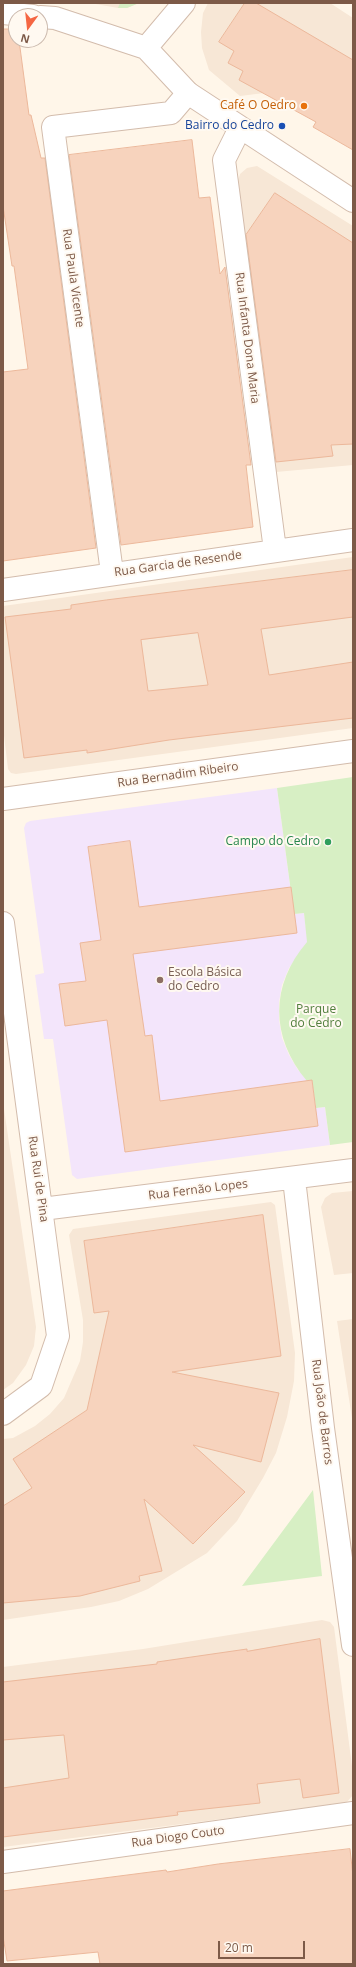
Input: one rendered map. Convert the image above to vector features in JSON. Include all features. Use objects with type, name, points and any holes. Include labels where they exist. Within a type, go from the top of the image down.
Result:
[{"type":"street","points":[[146,48],[184,3]]},
{"type":"street","points":[[48,18],[55,18],[146,48],[188,93],[353,201]]},
{"type":"street","name":"Rua Paula Vicente","points":[[112,573],[53,127],[172,113],[188,93]]},
{"type":"street","name":"Rua Infanta Dona Maria","points":[[240,128],[224,160],[275,550]]},
{"type":"street","name":"Rua Garcia de Resende","points":[[3,590],[112,573],[353,540]]},
{"type":"street","name":"Rua Bernadim Ribeiro","points":[[3,799],[353,751]]},
{"type":"street","name":"Rua Rui de Pina","points":[[3,923],[8,1007],[42,1209],[58,1336],[41,1386],[3,1414]]},
{"type":"street","name":"Rua Fernão Lopes","points":[[42,1209],[294,1179],[353,1170]]},
{"type":"street","name":"Rua João de Barros","points":[[294,1179],[323,1428],[350,1599],[353,1645]]},
{"type":"street","name":"Rua Diogo Couto","points":[[3,1862],[353,1813]]},
{"type":"shaded area","points":[[90,3],[139,3],[127,8],[118,8]]},
{"type":"shaded area","points":[[208,3],[330,3],[353,18],[353,150],[316,122],[264,93],[240,96],[209,70],[202,48],[201,32],[203,13]]},
{"type":"shaded area","points":[[257,166],[353,226],[353,465],[276,472],[237,185],[240,174],[247,168]]},
{"type":"shaded area","points":[[353,557],[353,728],[16,774],[11,773],[8,769],[3,727],[3,606]]},
{"type":"shaded area","name":"Escola Básica do Cedro","points":[[277,788],[294,914],[304,913],[308,942],[289,968],[282,985],[279,1002],[279,1020],[282,1038],[289,1055],[298,1070],[312,1080],[316,1108],[325,1107],[330,1145],[77,1179],[72,1175],[53,1039],[44,1039],[35,975],[44,973],[24,828],[26,823],[30,821]]},
{"type":"shaded area","points":[[3,1102],[36,1327],[34,1346],[26,1365],[13,1383],[3,1390]]},
{"type":"shaded area","points":[[353,1191],[353,1273],[334,1275],[321,1207],[325,1198],[332,1193]]},
{"type":"shaded area","points":[[271,1202],[275,1205],[295,1353],[294,1381],[287,1417],[276,1453],[237,1521],[207,1553],[148,1589],[119,1601],[91,1607],[3,1620],[3,1439],[13,1438],[35,1426],[50,1414],[64,1398],[80,1361],[83,1342],[83,1320],[69,1235],[73,1229]]},
{"type":"shaded area","points":[[353,1319],[353,1425],[337,1321]]},
{"type":"shaded area","points":[[322,1620],[330,1622],[334,1627],[353,1774],[353,1795],[346,1803],[3,1847],[3,1667],[143,1649]]},
{"type":"green space","points":[[120,3],[139,3],[127,8],[118,8]]},
{"type":"green space","name":"Parque do Cedro","points":[[353,777],[353,1142],[330,1145],[325,1107],[316,1108],[312,1081],[307,1081],[295,1064],[286,1047],[281,1029],[279,1011],[281,993],[286,976],[295,959],[307,942],[304,913],[294,914],[277,788]]},
{"type":"green space","points":[[313,1490],[322,1576],[242,1586]]},
{"type":"building","points":[[245,3],[256,3],[353,60],[353,150],[313,127],[316,122],[239,80],[243,71],[228,63],[234,51],[219,42]]},
{"type":"building","points":[[3,29],[8,29],[8,48],[20,48],[29,115],[31,115],[41,158],[45,158],[96,548],[3,561],[3,372],[28,369],[14,266],[12,266],[3,206]]},
{"type":"building","points":[[192,140],[199,198],[210,197],[220,274],[225,267],[251,465],[246,465],[253,527],[121,545],[69,155]]},
{"type":"building","points":[[275,193],[353,243],[353,444],[331,445],[333,456],[276,462],[246,235]]},
{"type":"building","points":[[353,570],[353,617],[261,629],[269,675],[353,662],[353,718],[169,740],[87,753],[87,750],[24,758],[5,617],[71,609],[71,605]],"holes":[[[198,633],[208,685],[148,691],[141,640]]]},
{"type":"building","points":[[130,841],[139,907],[291,887],[297,933],[133,954],[145,1036],[152,1035],[160,1101],[312,1080],[318,1126],[125,1152],[107,1020],[65,1026],[59,984],[86,981],[80,943],[101,940],[88,847]]},
{"type":"building","points":[[263,1215],[281,1356],[172,1372],[279,1393],[261,1462],[193,1445],[245,1492],[193,1544],[144,1499],[162,1571],[139,1576],[140,1581],[80,1596],[3,1603],[3,1506],[32,1488],[13,1459],[87,1410],[109,1311],[94,1313],[84,1241]]},
{"type":"building","points":[[320,1639],[339,1793],[303,1798],[300,1779],[257,1784],[260,1803],[177,1812],[178,1815],[3,1837],[3,1788],[69,1778],[64,1735],[3,1740],[3,1682],[157,1664],[157,1662],[247,1649],[247,1651]]},
{"type":"building","points":[[350,1849],[353,1876],[353,1964],[100,1964],[98,1952],[7,1961],[3,1936],[3,1891],[166,1870],[167,1872],[218,1864]]},
{"type":"place","name":"Café O Oedro","points":[[304,106]]},
{"type":"place","name":"Bairro do Cedro","points":[[282,126]]},
{"type":"place","name":"Campo do Cedro","points":[[328,842]]},
{"type":"place","name":"Escola Básica do Cedro","points":[[160,980]]}]
